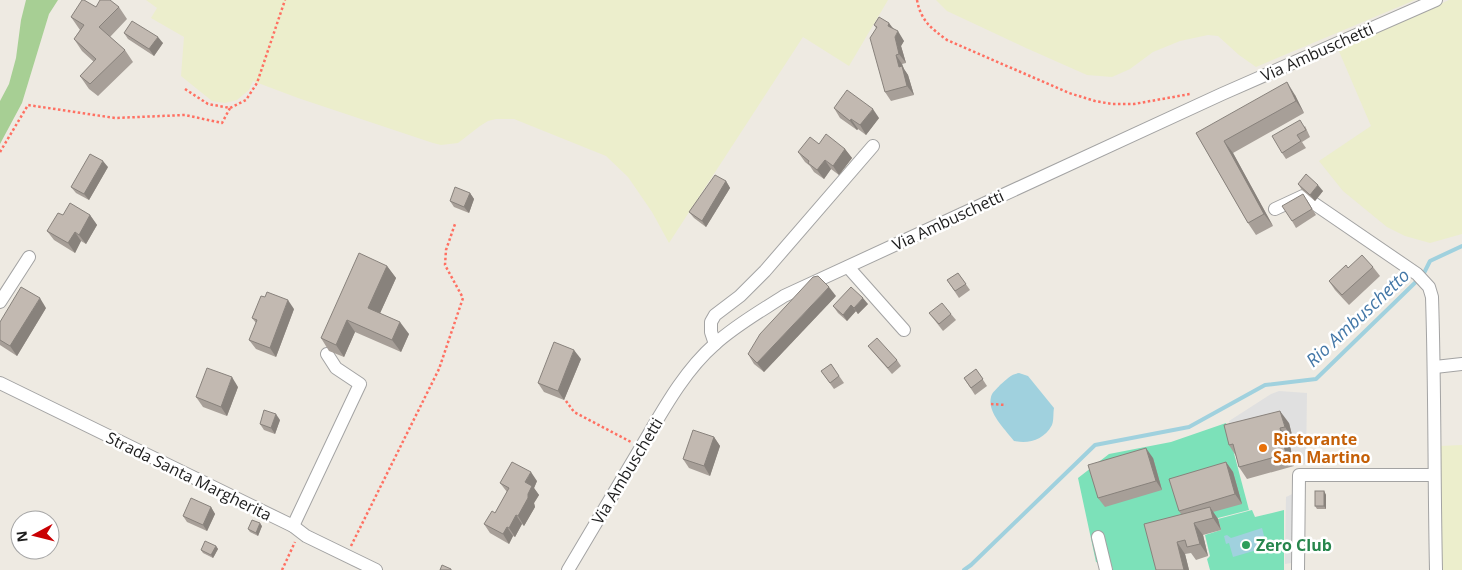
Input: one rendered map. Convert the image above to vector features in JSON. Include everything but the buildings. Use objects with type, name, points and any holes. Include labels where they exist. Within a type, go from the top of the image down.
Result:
[{"type":"street","name":"Via Ambuschetti","points":[[568,570],[688,372],[714,344],[736,327],[784,296],[1222,94],[1436,0]]},
{"type":"street","points":[[714,344],[711,322],[715,315],[740,296],[766,271],[873,146]]},
{"type":"street","points":[[1275,210],[1303,196],[1420,278],[1429,287],[1432,297],[1435,367],[1434,475],[1436,570]]},
{"type":"street","points":[[0,302],[29,256]]},
{"type":"street","points":[[848,267],[904,330]]},
{"type":"street","points":[[293,526],[360,384],[336,368],[327,354]]},
{"type":"street","points":[[1435,367],[1462,364]]},
{"type":"street","name":"Strada Santa Margherita","points":[[0,383],[293,526],[306,536],[376,570]]},
{"type":"street","points":[[1298,570],[1299,475],[1434,475]]},
{"type":"street","points":[[1098,537],[1106,570]]},
{"type":"path","points":[[0,152],[28,104],[115,118],[185,115],[222,123],[230,108],[246,100],[257,83],[285,0]]},
{"type":"path","points":[[917,0],[923,19],[947,40],[1069,93],[1095,102],[1134,104],[1195,93]]},
{"type":"path","points":[[185,89],[208,104],[230,108]]},
{"type":"path","points":[[346,556],[439,369],[463,298],[445,265],[446,250],[455,224]]},
{"type":"path","points":[[566,401],[574,412],[641,447]]},
{"type":"path","points":[[991,404],[1006,405]]},
{"type":"path","points":[[282,570],[294,542],[306,536]]},
{"type":"green space","points":[[26,0],[58,0],[49,14],[22,103],[0,144],[0,101],[9,84],[16,58],[21,20]]},
{"type":"green space","points":[[146,0],[888,0],[849,66],[803,37],[669,243],[652,212],[628,177],[606,156],[514,119],[488,121],[458,143],[441,145],[298,98],[253,81],[249,90],[237,100],[225,103],[212,101],[181,76],[184,37],[151,18],[157,8]]},
{"type":"green space","points":[[936,0],[1415,0],[1256,67],[1218,36],[1208,35],[1180,41],[1153,52],[1130,69],[1112,77],[1087,75],[947,11]]},
{"type":"green space","points":[[1449,0],[1462,0],[1462,234],[1430,243],[1405,236],[1387,227],[1343,191],[1319,161],[1371,126],[1338,49]]},
{"type":"green space","points":[[1226,423],[1249,510],[1152,535],[1161,570],[1113,570],[1112,567],[1096,562],[1078,478],[1109,454],[1171,442]]},
{"type":"green space","points":[[1462,445],[1462,570],[1441,570],[1440,446]]},
{"type":"green space","name":"Zero Club","points":[[1252,510],[1255,517],[1284,510],[1284,570],[1210,570],[1207,559],[1210,556],[1205,535],[1221,530],[1218,519]]},
{"type":"shaded area","points":[[1279,391],[1307,393],[1306,464],[1294,466],[1289,440],[1232,437],[1229,421],[1271,394]]},
{"type":"shaded area","points":[[1299,491],[1298,562],[1285,564],[1286,497]]},
{"type":"water","points":[[1019,373],[1028,376],[1054,408],[1053,423],[1049,430],[1036,440],[1025,442],[1014,441],[994,415],[991,403],[992,394],[1000,385],[1011,376]]},
{"type":"water","points":[[1262,528],[1267,547],[1233,557],[1229,543],[1226,544],[1224,536],[1227,535],[1231,538]]},
{"type":"waterway","name":"Rio Ambuschetto","points":[[964,570],[1095,445],[1189,427],[1265,385],[1316,379],[1423,275],[1430,261],[1462,246]]},
{"type":"place","name":"Ristorante San Martino","points":[[1263,448]]},
{"type":"place","name":"Zero Club","points":[[1246,545]]}]
